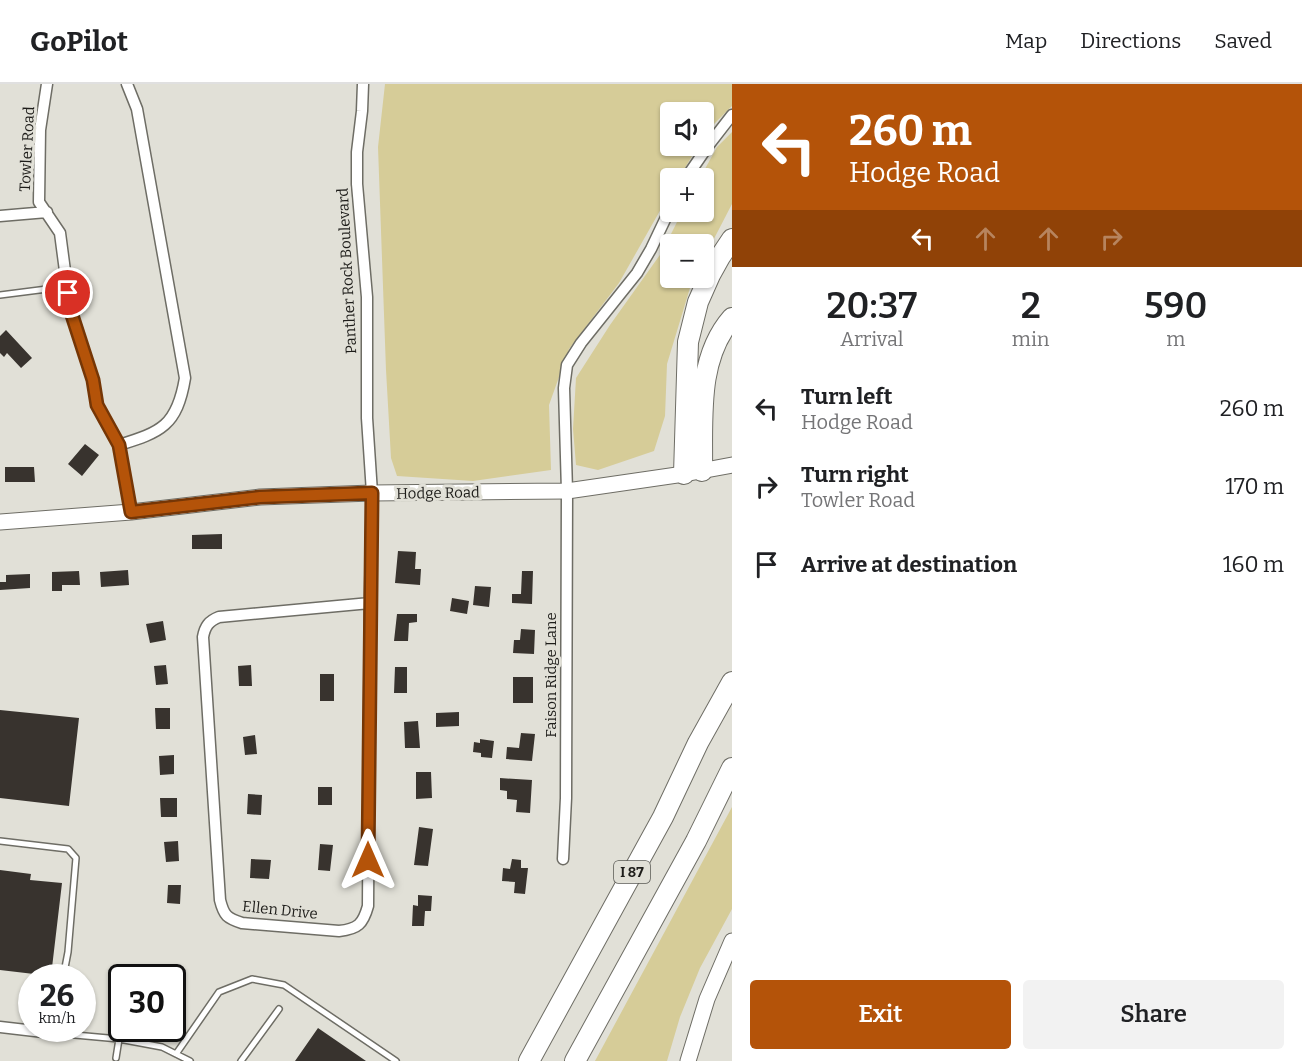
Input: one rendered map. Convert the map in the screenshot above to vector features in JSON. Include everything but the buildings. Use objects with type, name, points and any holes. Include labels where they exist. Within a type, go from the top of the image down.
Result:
[{"type":"highway","points":[[693,472],[688,342],[702,293],[732,239]]},
{"type":"highway","points":[[693,472],[706,373],[717,339],[732,318]]},
{"type":"highway","name":"I 87","points":[[529,1061],[663,817],[698,743],[732,681]]},
{"type":"highway","name":"I 87","points":[[576,1061],[696,841],[732,768]]},
{"type":"main road","name":"Hodge Road","points":[[0,522],[131,512],[260,497],[567,490],[732,465]]},
{"type":"main road","points":[[688,1061],[707,999],[732,941]]},
{"type":"street","name":"Towler Road","points":[[47,84],[40,130],[39,201],[60,233],[70,309],[93,380],[97,405],[119,445],[131,512]]},
{"type":"street","points":[[119,445],[150,435],[166,424],[177,408],[185,378],[137,109],[127,84]]},
{"type":"street","name":"Panther Rock Boulevard","points":[[363,84],[357,152],[357,184],[367,297],[367,418],[372,493]]},
{"type":"street","points":[[693,168],[732,115]]},
{"type":"street","name":"Towler Road","points":[[0,216],[47,212]]},
{"type":"street","name":"Faison Ridge Lane","points":[[563,859],[566,787],[567,490],[564,388],[567,365],[581,343],[637,273],[664,222]]},
{"type":"street","name":"Ellen Drive","points":[[370,603],[219,617],[204,628],[220,900],[226,916],[232,920],[242,923],[339,931],[358,927],[365,918],[368,906],[372,493]]},
{"type":"street","points":[[0,1027],[18,1028]]},
{"type":"lane","points":[[0,295],[55,288],[68,293]]},
{"type":"lane","points":[[0,841],[68,849],[76,858],[66,964]]},
{"type":"lane","points":[[176,1054],[219,992],[252,979],[284,985],[396,1061]]},
{"type":"lane","points":[[241,1061],[279,1009]]},
{"type":"lane","points":[[116,1058],[118,1042]]},
{"type":"lane","points":[[134,1042],[162,1047],[190,1061]]},
{"type":"shaded area","points":[[385,84],[732,84],[732,106],[714,124],[714,102],[660,102],[660,156],[692,156],[685,168],[660,168],[660,211],[619,283],[569,349],[549,405],[551,470],[473,481],[397,476],[391,458],[378,147]]},
{"type":"shaded area","points":[[732,132],[732,204],[714,239],[714,234],[671,234],[677,222],[714,222],[714,168],[705,168],[717,147]]},
{"type":"shaded area","points":[[660,255],[660,288],[690,288],[667,364],[665,416],[654,451],[598,470],[576,465],[573,429],[576,378]]},
{"type":"shaded area","points":[[732,807],[732,909],[700,968],[680,1017],[667,1061],[595,1061]]},
{"type":"route","points":[[68,293],[70,309],[93,380],[97,405],[119,445],[131,512],[260,497],[372,493],[368,860]]}]
